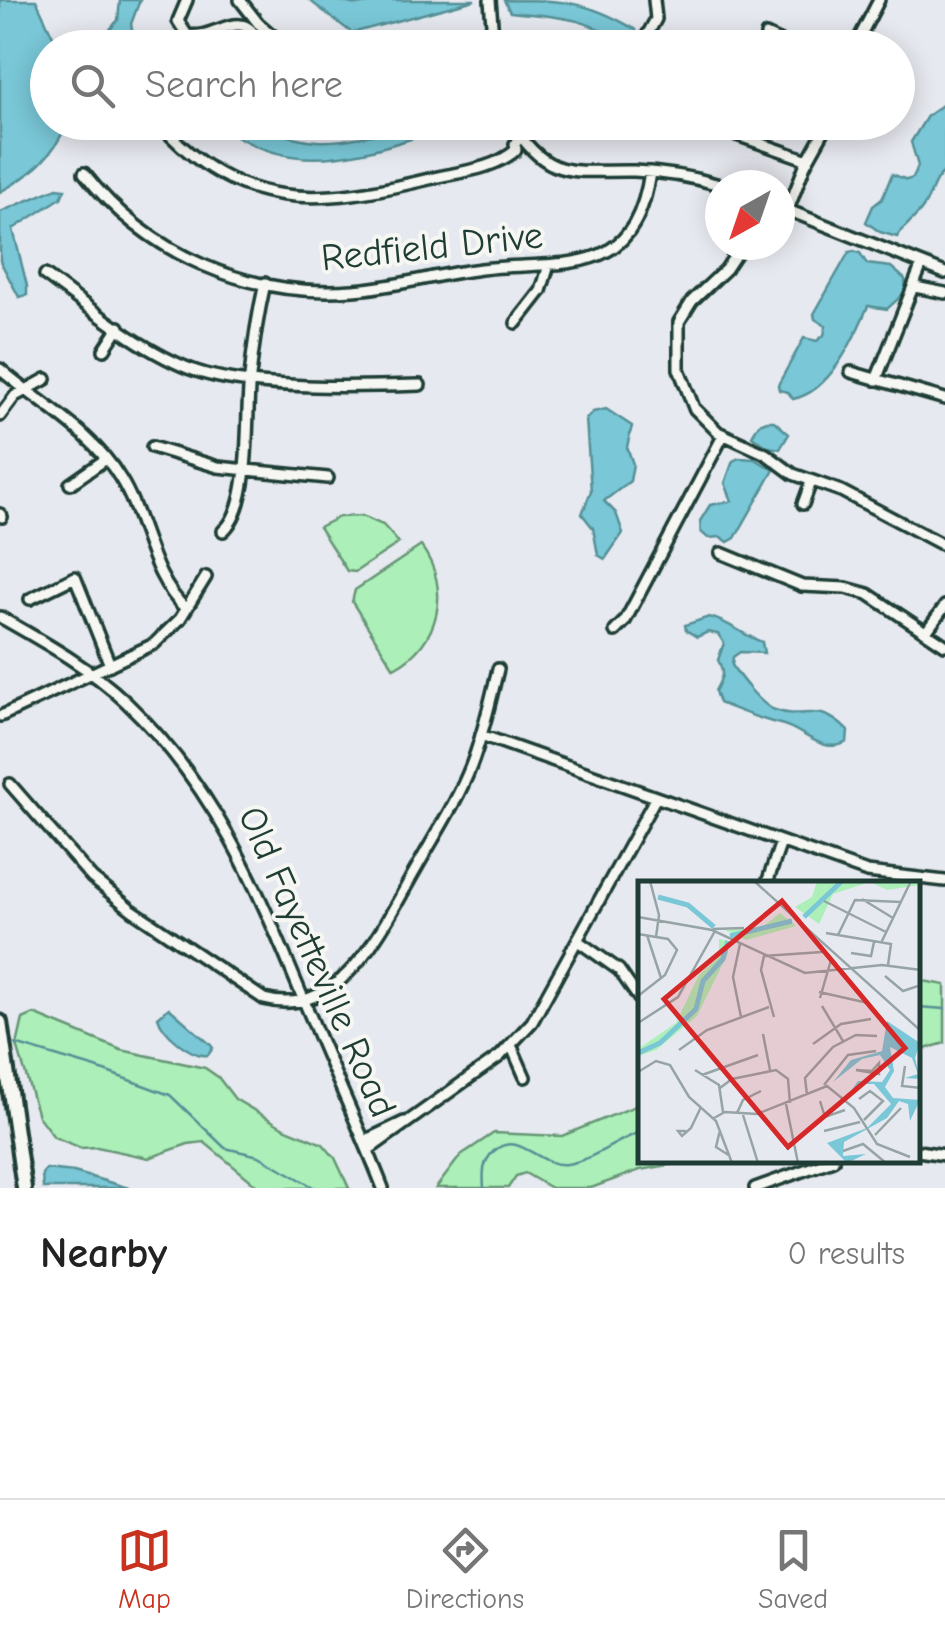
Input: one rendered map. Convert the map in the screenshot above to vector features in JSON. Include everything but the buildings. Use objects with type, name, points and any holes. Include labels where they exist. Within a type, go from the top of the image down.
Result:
[{"type":"highway","points":[[0,1022],[24,1188]]},
{"type":"street","points":[[182,30],[178,17],[187,0]]},
{"type":"street","points":[[240,0],[267,30]]},
{"type":"street","points":[[490,0],[493,30]]},
{"type":"street","points":[[650,30],[656,20],[654,0]]},
{"type":"street","points":[[863,30],[879,0]]},
{"type":"street","points":[[215,30],[240,25],[248,30]]},
{"type":"street","points":[[176,140],[221,173],[252,187],[300,197],[363,195],[492,164],[516,150],[531,149]]},
{"type":"street","points":[[516,150],[517,140]]},
{"type":"street","points":[[523,140],[548,163],[567,171],[650,172],[705,182]]},
{"type":"street","points":[[751,140],[808,160]]},
{"type":"street","points":[[795,186],[819,140]]},
{"type":"street","name":"Redfield Drive","points":[[84,173],[118,212],[162,246],[205,267],[309,290],[350,290],[466,270],[587,261],[621,240],[641,211],[650,172]]},
{"type":"street","points":[[795,212],[945,273]]},
{"type":"street","points":[[732,260],[687,308],[677,333],[679,369],[685,392],[698,414],[723,436],[761,451],[793,474],[841,491],[945,546]]},
{"type":"street","points":[[876,380],[922,264]]},
{"type":"street","points":[[516,323],[541,291],[548,265]]},
{"type":"street","points":[[45,276],[119,327],[188,368],[208,374],[351,386],[420,385]]},
{"type":"street","points":[[223,531],[236,514],[249,380],[265,283]]},
{"type":"street","points":[[914,286],[945,293]]},
{"type":"street","points":[[104,350],[119,327]]},
{"type":"street","points":[[0,369],[92,441],[127,490],[168,587],[186,608]]},
{"type":"street","points":[[851,372],[945,400]]},
{"type":"street","points":[[0,416],[23,390],[46,380]]},
{"type":"street","points":[[615,631],[626,622],[723,436]]},
{"type":"street","points":[[152,447],[193,462],[328,478]]},
{"type":"street","points":[[70,484],[106,459]]},
{"type":"street","points":[[804,504],[810,482]]},
{"type":"street","points":[[722,554],[802,586],[846,588],[868,594],[945,645]]},
{"type":"street","points":[[30,598],[75,576],[110,665]]},
{"type":"street","points":[[1,716],[154,644],[186,608],[206,577]]},
{"type":"street","points":[[926,632],[945,606]]},
{"type":"street","name":"Old Fayetteville Road","points":[[0,617],[114,692],[154,732],[216,811],[236,846],[384,1188]]},
{"type":"street","points":[[10,784],[66,851],[132,910],[264,998],[280,1002],[303,999],[326,991],[340,980],[370,946],[459,794],[481,735],[498,669]]},
{"type":"street","points":[[481,735],[867,872],[896,880],[945,881]]},
{"type":"street","points":[[366,1145],[511,1045],[540,1010],[655,799]]},
{"type":"street","points":[[767,881],[780,842]]},
{"type":"street","points":[[578,941],[619,970],[638,997]]},
{"type":"street","points":[[511,1045],[526,1077]]},
{"type":"street","points":[[920,1151],[945,1155]]},
{"type":"street","points":[[754,1188],[824,1163]]},
{"type":"green space","points":[[362,516],[383,525],[399,543],[355,572],[347,571],[319,527],[339,517]]},
{"type":"green space","points":[[421,546],[436,579],[436,614],[422,645],[394,668],[352,602],[355,590]]},
{"type":"green space","points":[[920,980],[945,985],[945,1043],[920,1050]]},
{"type":"green space","points":[[34,1014],[121,1050],[205,1068],[218,1077],[235,1099],[284,1128],[323,1144],[335,1158],[349,1188],[260,1188],[204,1142],[149,1158],[97,1147],[81,1148],[54,1137],[38,1116],[17,1045],[23,1019]]},
{"type":"green space","points":[[638,1105],[638,1163],[680,1163],[640,1170],[591,1188],[551,1188],[525,1173],[516,1176],[508,1188],[436,1188],[461,1155],[494,1133],[562,1136]]},
{"type":"water","points":[[0,0],[36,0],[50,30],[30,30],[30,140],[58,140],[40,163],[0,192]]},
{"type":"water","points":[[120,0],[140,0],[132,30],[110,30],[118,20]]},
{"type":"water","points":[[309,0],[356,5],[388,0],[475,0],[363,30],[348,30]]},
{"type":"water","points":[[504,0],[558,2],[587,7],[636,30],[599,30],[553,16],[510,12]]},
{"type":"water","points":[[945,103],[945,171],[921,210],[897,237],[880,232],[866,222],[873,206],[882,199],[892,174],[907,180],[913,178],[918,166],[911,142],[927,116]]},
{"type":"water","points":[[243,140],[407,140],[364,152],[314,158],[266,150]]},
{"type":"water","points":[[57,188],[65,189],[61,198],[13,229],[27,286],[27,295],[19,297],[0,261],[0,212]]},
{"type":"water","points":[[854,251],[867,264],[891,267],[905,279],[906,292],[887,309],[868,306],[848,348],[829,375],[806,394],[793,399],[778,385],[804,338],[817,341],[824,335],[826,326],[814,314],[849,252]]},
{"type":"water","points":[[606,409],[632,426],[627,447],[633,464],[630,481],[604,501],[616,513],[623,533],[605,559],[598,555],[593,528],[582,514],[591,491],[586,419],[593,412]]},
{"type":"water","points":[[774,421],[789,434],[780,449],[768,447],[752,436],[759,424]]},
{"type":"water","points":[[755,459],[774,470],[735,538],[728,542],[721,537],[708,538],[701,532],[700,521],[710,505],[732,501],[725,483],[733,461]]},
{"type":"water","points":[[709,617],[762,642],[764,653],[740,652],[733,657],[732,665],[764,703],[786,713],[828,716],[848,731],[847,742],[821,744],[788,726],[719,703],[715,691],[722,676],[718,660],[724,643],[718,634],[708,632],[697,637],[685,625]]},
{"type":"water","points":[[169,1008],[210,1044],[213,1048],[208,1055],[186,1049],[165,1030],[158,1017]]},
{"type":"water","points":[[46,1169],[74,1172],[129,1188],[43,1188],[42,1174]]},
{"type":"waterway","points":[[920,1007],[945,1009]]},
{"type":"waterway","points":[[15,1044],[170,1095],[225,1148],[259,1156],[315,1188]]},
{"type":"waterway","points":[[484,1188],[487,1159],[503,1145],[521,1146],[547,1161],[567,1164],[586,1159],[638,1133]]}]
